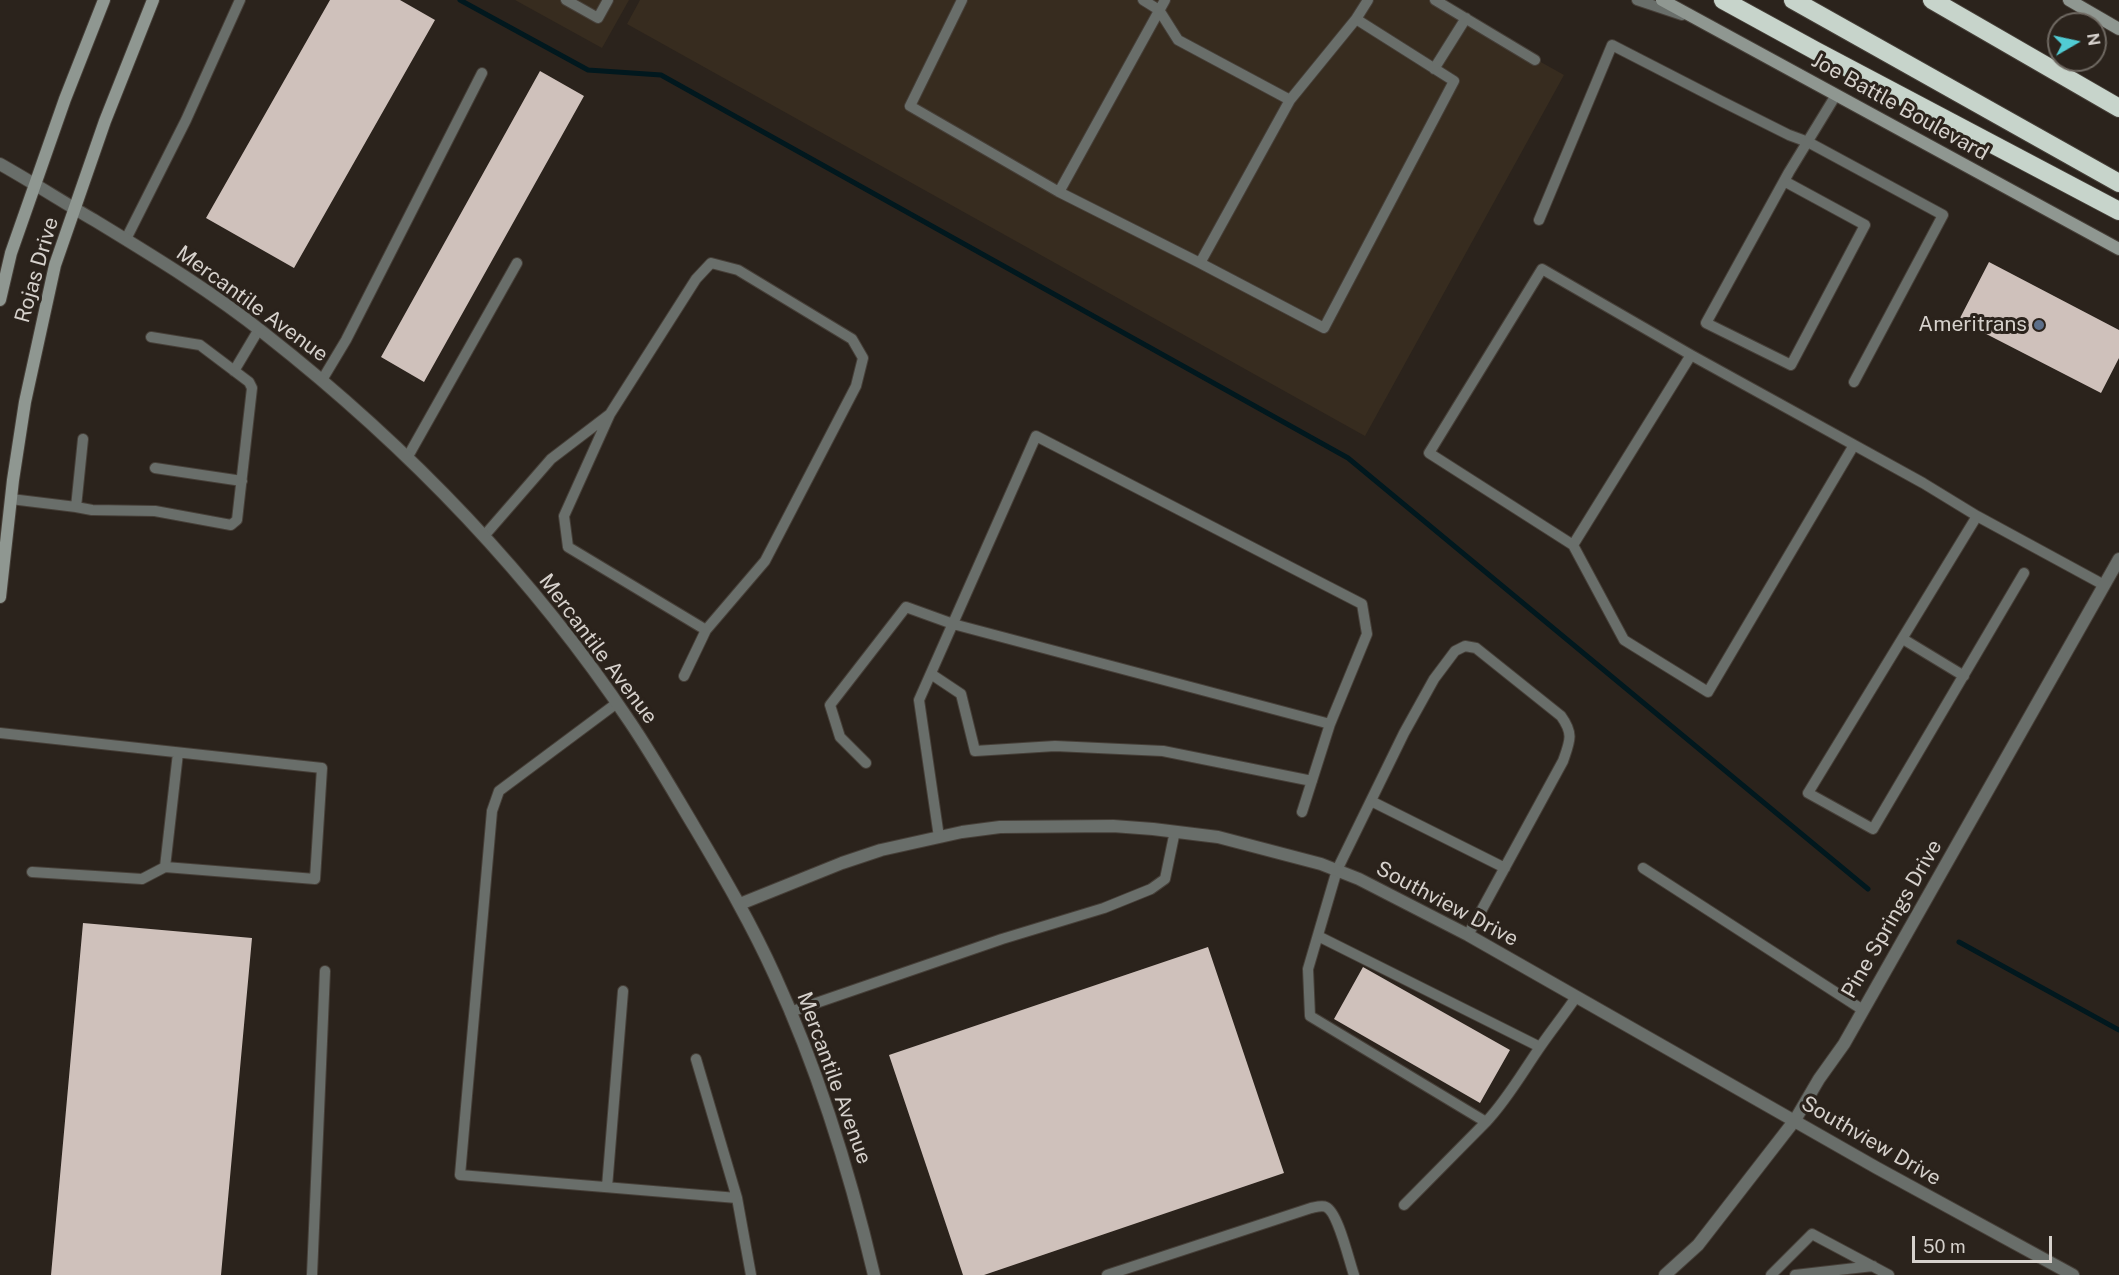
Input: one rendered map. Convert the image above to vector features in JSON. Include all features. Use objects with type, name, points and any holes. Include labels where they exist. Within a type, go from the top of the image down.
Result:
[{"type":"highway","points":[[1723,0],[2119,211]]},
{"type":"highway","points":[[1793,0],[2119,183]]},
{"type":"highway","points":[[1936,2],[2119,108]]},
{"type":"main road","name":"Rojas Drive","points":[[0,300],[11,253],[65,99],[104,0]]},
{"type":"main road","name":"Rojas Drive","points":[[0,597],[25,402],[46,300],[55,265],[105,121],[153,0]]},
{"type":"main road","name":"Joe Battle Boulevard","points":[[1662,0],[2119,249]]},
{"type":"main road","points":[[2069,0],[2119,28]]},
{"type":"street","name":"Mercantile Avenue","points":[[0,164],[197,284],[259,329],[322,380],[464,514],[547,610],[617,703],[680,802],[740,904],[777,980],[818,1082],[846,1167],[874,1275]]},
{"type":"street","name":"Pine Springs Drive","points":[[1665,1275],[1698,1245],[1795,1120],[1819,1079],[1844,1044],[2119,559]]},
{"type":"street","name":"Southview Drive","points":[[740,904],[842,863],[881,850],[962,832],[1000,827],[1113,826],[1175,831],[1243,842],[1321,864],[1359,879],[1468,935],[1877,1168],[2073,1275]]},
{"type":"lane","points":[[126,239],[186,120],[240,0]]},
{"type":"lane","points":[[566,0],[598,18],[608,0]]},
{"type":"lane","points":[[962,0],[910,106],[1059,192],[1324,328],[1454,81],[1356,20]]},
{"type":"lane","points":[[1143,0],[1162,5],[1179,40],[1290,100]]},
{"type":"lane","points":[[1200,263],[1290,100],[1356,20],[1368,0]]},
{"type":"lane","points":[[1435,0],[1535,60]]},
{"type":"lane","points":[[1636,0],[1702,22]]},
{"type":"lane","points":[[1059,192],[1162,5]]},
{"type":"lane","points":[[1434,69],[1466,18]]},
{"type":"lane","points":[[1539,220],[1612,45],[1720,101],[1808,142],[1943,215],[1854,382]]},
{"type":"lane","points":[[322,380],[346,340],[482,73]]},
{"type":"lane","points":[[1784,181],[1865,225],[1791,365],[1706,323],[1784,181],[1836,95]]},
{"type":"lane","points":[[407,458],[517,263]]},
{"type":"lane","points":[[684,676],[706,630],[765,561],[856,386],[863,358],[852,339],[738,270],[711,263],[696,279],[610,414],[564,516],[568,547],[706,630]]},
{"type":"lane","points":[[1854,445],[1708,692],[1624,640],[1573,545],[1429,453],[1542,269],[1691,355],[1923,483],[1977,516],[2104,585]]},
{"type":"lane","points":[[234,371],[259,329]]},
{"type":"lane","points":[[11,499],[92,510],[154,511],[231,525],[237,520],[252,388],[249,382],[200,345],[151,337]]},
{"type":"lane","points":[[1573,545],[1691,355]]},
{"type":"lane","points":[[484,536],[551,459],[610,414]]},
{"type":"lane","points":[[939,837],[919,700],[1036,436],[1362,603],[1367,634],[1330,724],[1302,812]]},
{"type":"lane","points":[[76,507],[83,439]]},
{"type":"lane","points":[[155,468],[242,482]]},
{"type":"lane","points":[[1977,516],[1808,793],[1874,829],[2024,573]]},
{"type":"lane","points":[[866,763],[840,737],[830,705],[906,607],[953,624],[1330,724]]},
{"type":"lane","points":[[1903,639],[1964,676]]},
{"type":"lane","points":[[1468,935],[1563,761],[1570,742],[1568,726],[1561,716],[1476,648],[1465,646],[1455,651],[1434,679],[1337,870],[1308,969],[1310,1016],[1485,1122]]},
{"type":"lane","points":[[931,675],[961,694],[975,751],[1055,746],[1162,751],[1312,781]]},
{"type":"lane","points":[[617,703],[499,791],[492,812],[460,1174],[737,1198]]},
{"type":"lane","points":[[0,733],[322,768],[315,879],[165,867],[142,879],[32,872]]},
{"type":"lane","points":[[165,867],[178,753]]},
{"type":"lane","points":[[1371,801],[1505,868]]},
{"type":"lane","points":[[790,1012],[1002,939],[1104,908],[1151,889],[1165,879],[1175,831]]},
{"type":"lane","points":[[1643,868],[1863,1010]]},
{"type":"lane","points":[[1318,936],[1540,1047]]},
{"type":"lane","points":[[312,1275],[325,971]]},
{"type":"lane","points":[[607,1187],[623,991]]},
{"type":"lane","points":[[1404,1205],[1499,1108],[1576,997]]},
{"type":"lane","points":[[696,1059],[737,1198],[751,1275]]},
{"type":"lane","points":[[1107,1275],[1322,1206],[1328,1208],[1335,1216],[1354,1275]]},
{"type":"lane","points":[[1771,1275],[1812,1234],[1889,1275]]},
{"type":"lane","points":[[1795,1275],[1873,1266]]},
{"type":"shaded area","points":[[515,0],[629,0],[602,48]]},
{"type":"shaded area","points":[[640,0],[1430,0],[1564,75],[1365,436],[627,24]]},
{"type":"building","points":[[330,0],[400,0],[435,20],[294,268],[206,218]]},
{"type":"building","points":[[540,71],[584,96],[424,382],[381,357]]},
{"type":"building","name":"Ameritrans","points":[[1989,262],[2119,330],[2119,358],[2101,393],[1959,320]]},
{"type":"building","points":[[83,923],[252,938],[221,1275],[51,1275]]},
{"type":"building","points":[[1208,947],[1284,1173],[984,1275],[963,1275],[889,1055]]},
{"type":"building","points":[[1363,967],[1510,1050],[1480,1103],[1334,1019]]},
{"type":"waterway","points":[[460,0],[588,70],[661,75],[1348,458],[1868,889]]},
{"type":"waterway","points":[[1959,942],[2119,1030]]},
{"type":"place","name":"Ameritrans","points":[[2039,325]]}]
